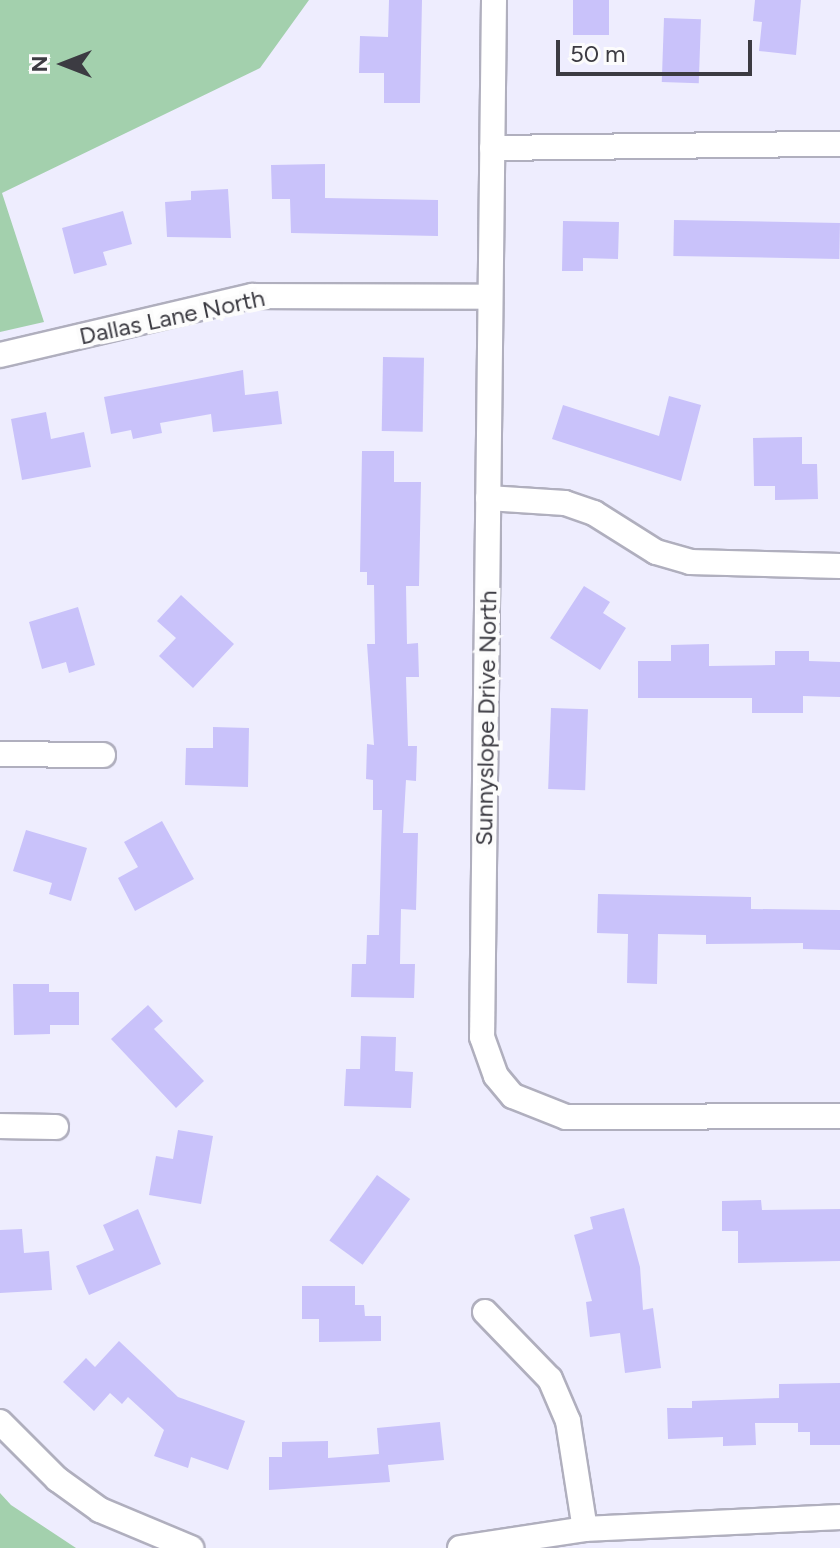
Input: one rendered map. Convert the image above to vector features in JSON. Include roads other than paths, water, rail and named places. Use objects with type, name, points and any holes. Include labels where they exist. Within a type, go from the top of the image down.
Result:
[{"type":"street","name":"Sunnyslope Drive North","points":[[494,0],[482,1037],[496,1076],[513,1096],[566,1117],[840,1116]]},
{"type":"street","points":[[492,148],[840,144]]},
{"type":"street","name":"Dallas Lane North","points":[[0,355],[252,296],[490,297]]},
{"type":"street","points":[[488,498],[565,503],[594,513],[656,552],[690,562],[840,566]]},
{"type":"street","points":[[0,754],[103,755]]},
{"type":"street","points":[[0,1126],[56,1127]]},
{"type":"street","points":[[485,1312],[550,1379],[568,1421],[585,1529]]},
{"type":"street","points":[[0,1422],[57,1479],[100,1510],[191,1548]]},
{"type":"street","points":[[460,1548],[585,1529],[840,1517]]}]
